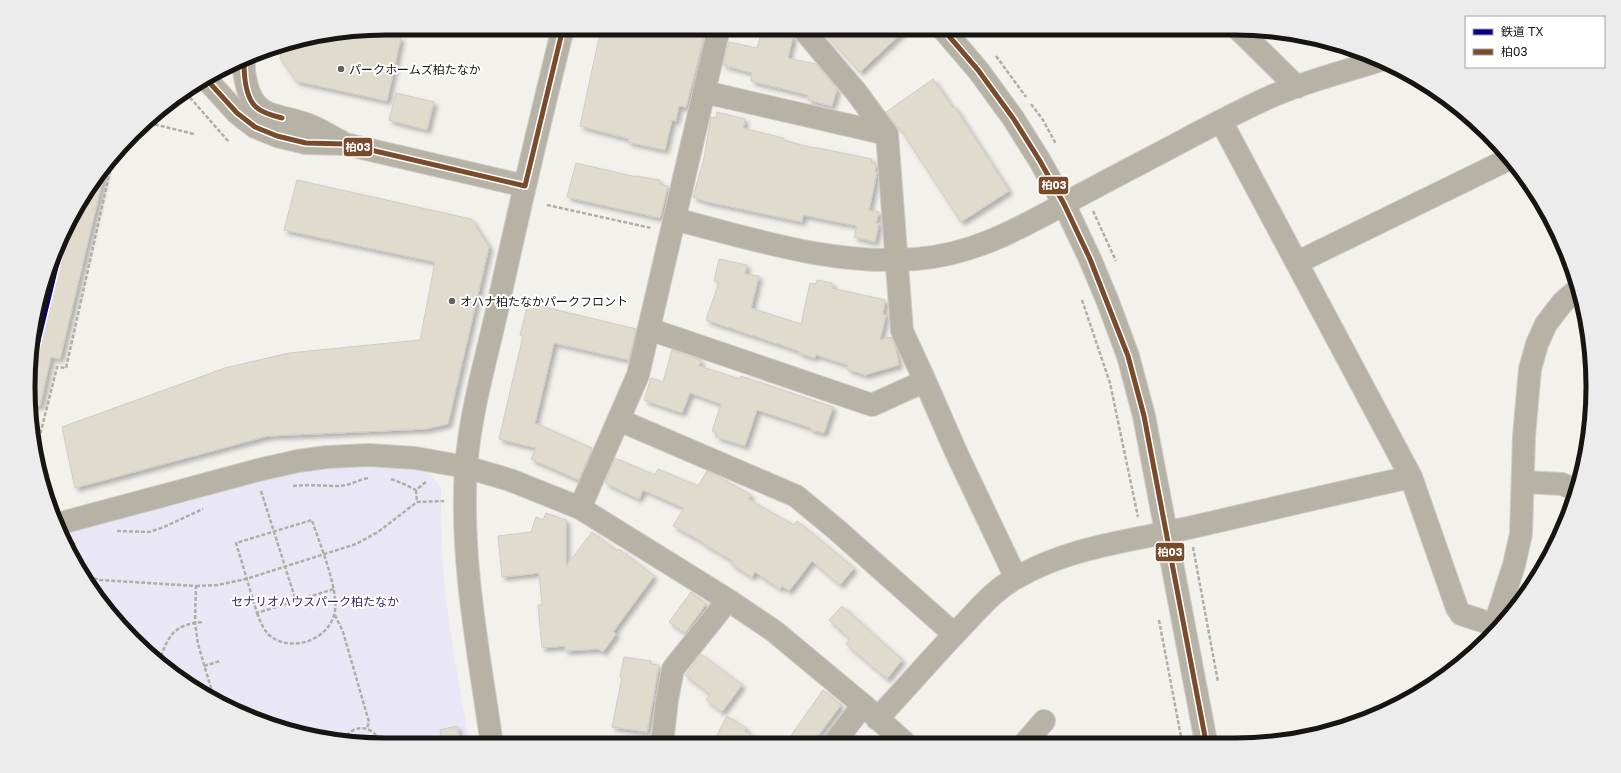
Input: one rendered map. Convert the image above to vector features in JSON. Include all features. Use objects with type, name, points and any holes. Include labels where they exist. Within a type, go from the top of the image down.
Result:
[{"type":"street","points":[[491,738],[469,572],[466,532],[466,467],[475,405],[524,186],[561,35]]},
{"type":"street","points":[[580,508],[638,375],[718,35]]},
{"type":"street","points":[[808,35],[857,93],[887,134],[902,331],[956,452],[1016,578]]},
{"type":"street","points":[[948,35],[978,70],[1013,118],[1064,204],[1090,259],[1128,356],[1144,416],[1205,738]]},
{"type":"street","points":[[1245,35],[1297,87]]},
{"type":"street","points":[[673,226],[843,258],[896,261],[950,254],[992,242],[1031,223],[1221,121],[1270,97],[1371,63]]},
{"type":"street","points":[[243,66],[249,95],[256,107],[273,115],[306,124],[345,144]]},
{"type":"street","points":[[210,83],[237,113],[256,127],[277,136],[306,143],[345,144],[524,186]]},
{"type":"street","points":[[704,92],[887,134]]},
{"type":"street","points":[[1221,121],[1298,262],[1411,477],[1457,608],[1461,614],[1491,627]]},
{"type":"street","points":[[1298,262],[1504,161]]},
{"type":"street","points":[[1496,621],[1514,565],[1521,534],[1527,398],[1530,369],[1537,344],[1546,324],[1563,302],[1573,293]]},
{"type":"street","points":[[649,329],[872,405],[925,381]]},
{"type":"street","points":[[619,420],[796,496],[837,530],[954,634]]},
{"type":"street","points":[[63,523],[258,470],[306,460],[368,455],[414,458],[466,467],[510,480],[580,508],[728,600],[774,631],[899,738]]},
{"type":"street","points":[[840,738],[954,634],[996,592],[1016,578],[1040,566],[1074,552],[1167,533],[1411,477]]},
{"type":"street","points":[[1523,482],[1562,484],[1571,488]]},
{"type":"street","points":[[663,738],[667,700],[673,669],[728,600]]},
{"type":"street","points":[[1029,738],[1044,720]]},
{"type":"path","points":[[189,96],[229,142]]},
{"type":"path","points":[[153,124],[194,134]]},
{"type":"path","points":[[39,438],[57,367],[66,368],[110,170]]},
{"type":"path","points":[[547,205],[673,226]]},
{"type":"path","points":[[1081,298],[1110,383],[1144,538]]},
{"type":"path","points":[[258,470],[261,492],[296,601]]},
{"type":"path","points":[[287,486],[306,484],[338,486],[373,477]]},
{"type":"path","points":[[384,477],[416,490]]},
{"type":"path","points":[[416,490],[427,481]]},
{"type":"path","points":[[254,493],[268,490]]},
{"type":"path","points":[[416,490],[417,502]]},
{"type":"path","points":[[92,578],[100,580],[196,586],[218,585],[246,579],[356,544],[370,537],[392,522],[417,502],[446,501]]},
{"type":"path","points":[[116,532],[149,532],[164,527],[209,506]]},
{"type":"path","points":[[335,614],[325,632],[308,641],[284,643],[268,634],[262,626],[257,614],[236,543],[312,520],[334,589],[335,614],[343,632],[369,722],[367,728]]},
{"type":"path","points":[[73,546],[78,541]]},
{"type":"path","points":[[196,586],[194,623],[198,644],[212,692]]},
{"type":"path","points":[[257,614],[334,589]]},
{"type":"path","points":[[1158,613],[1181,738]]},
{"type":"path","points":[[161,656],[168,638],[181,627],[204,622]]},
{"type":"path","points":[[204,666],[220,661]]},
{"type":"path","points":[[347,736],[352,730],[357,728],[367,728],[377,738]]},
{"type":"green space","name":"セナリオハウスパーク柏たなか","points":[[372,464],[426,470],[441,487],[444,583],[448,616],[469,738],[386,738],[341,735],[296,726],[231,702],[191,679],[155,651],[138,635],[122,618],[94,582],[67,533],[299,470]]},
{"type":"building","name":"パークホームズ柏たなか","points":[[389,35],[401,38],[387,101],[296,81],[280,58],[281,52],[296,47],[341,38]]},
{"type":"building","points":[[600,35],[696,35],[704,37],[686,107],[679,106],[676,121],[672,120],[665,150],[628,142],[629,139],[580,126]]},
{"type":"building","points":[[761,35],[792,35],[793,37],[788,58],[816,64],[837,89],[832,106],[808,100],[808,95],[751,81],[752,73],[723,65],[729,42],[757,48]]},
{"type":"building","points":[[826,35],[900,35],[860,72]]},
{"type":"building","points":[[933,79],[953,108],[954,106],[1009,191],[961,222],[899,127],[898,128],[886,112]]},
{"type":"building","points":[[396,93],[434,102],[427,130],[389,120]]},
{"type":"building","points":[[717,112],[745,119],[743,128],[783,138],[783,140],[813,148],[872,159],[871,163],[876,164],[875,172],[877,172],[869,210],[879,212],[876,223],[879,223],[875,242],[854,237],[857,226],[803,215],[802,222],[704,201],[693,197],[704,158],[711,117],[716,118]]},
{"type":"building","points":[[576,163],[636,177],[660,180],[659,184],[668,186],[660,218],[567,197]]},
{"type":"building","points":[[103,180],[60,359],[51,357],[40,406],[36,405],[36,364],[38,341],[47,296],[71,231],[94,191]]},
{"type":"building","name":"オハナ柏たなかパークフロント","points":[[297,180],[471,219],[489,247],[448,424],[426,429],[268,436],[75,488],[62,427],[225,368],[289,353],[420,340],[435,262],[284,230]]},
{"type":"building","points":[[719,259],[747,265],[745,274],[759,276],[751,308],[801,324],[810,283],[816,284],[817,280],[832,283],[832,288],[885,300],[883,314],[886,315],[880,340],[891,337],[895,346],[899,365],[865,375],[847,369],[848,365],[816,355],[815,358],[799,353],[799,351],[706,320],[719,282],[714,281]]},
{"type":"building","points":[[528,303],[636,329],[629,360],[554,343],[535,423],[592,448],[579,480],[531,459],[536,448],[499,439],[523,336],[520,335]]},
{"type":"building","points":[[672,350],[701,360],[699,366],[740,379],[741,376],[833,407],[824,433],[811,430],[811,428],[757,410],[745,446],[716,437],[717,433],[712,431],[721,404],[690,393],[682,413],[644,400],[651,378],[663,382]]},
{"type":"building","points":[[615,458],[655,475],[658,469],[698,486],[707,471],[714,474],[751,495],[748,499],[794,525],[797,521],[854,568],[840,585],[812,561],[789,591],[782,586],[780,589],[755,572],[752,577],[731,564],[733,561],[702,543],[703,542],[673,526],[684,508],[643,490],[639,499],[605,483]]},
{"type":"building","points":[[546,513],[566,520],[566,566],[592,532],[617,551],[619,549],[654,576],[613,632],[616,634],[603,652],[598,649],[565,651],[565,646],[542,648],[538,605],[542,605],[539,573],[502,577],[498,536],[531,532],[536,517],[543,520]]},
{"type":"building","points":[[691,592],[706,604],[685,633],[669,622]]},
{"type":"building","points":[[842,606],[902,660],[887,679],[846,644],[850,639],[829,620]]},
{"type":"building","points":[[701,654],[742,685],[722,712],[706,700],[710,694],[685,675]]},
{"type":"building","points":[[624,657],[651,661],[650,664],[659,665],[647,732],[612,727],[622,677],[620,677]]},
{"type":"building","points":[[823,690],[841,705],[816,738],[789,738]]},
{"type":"building","points":[[727,716],[746,728],[745,731],[757,738],[716,738]]},
{"type":"building","points":[[457,726],[460,738],[442,738],[440,730]]},
{"type":"rail line","name":"TX","points":[[39,333],[53,277]]},
{"type":"transit line","name":"柏03","points":[[525,186],[561,35]]},
{"type":"transit line","name":"柏03","points":[[948,35],[978,70],[1013,118],[1040,161],[1064,204],[1090,259],[1128,356],[1144,416],[1205,738]]},
{"type":"transit line","name":"柏03","points":[[244,65],[247,92],[252,103],[261,111],[282,118]]},
{"type":"transit line","name":"柏03","points":[[210,83],[237,113],[255,127],[277,136],[306,143],[345,144],[525,186]]},
{"type":"place","name":"パークホームズ柏たなか","points":[[341,69]]},
{"type":"place","name":"オハナ柏たなかパークフロント","points":[[452,301]]}]
